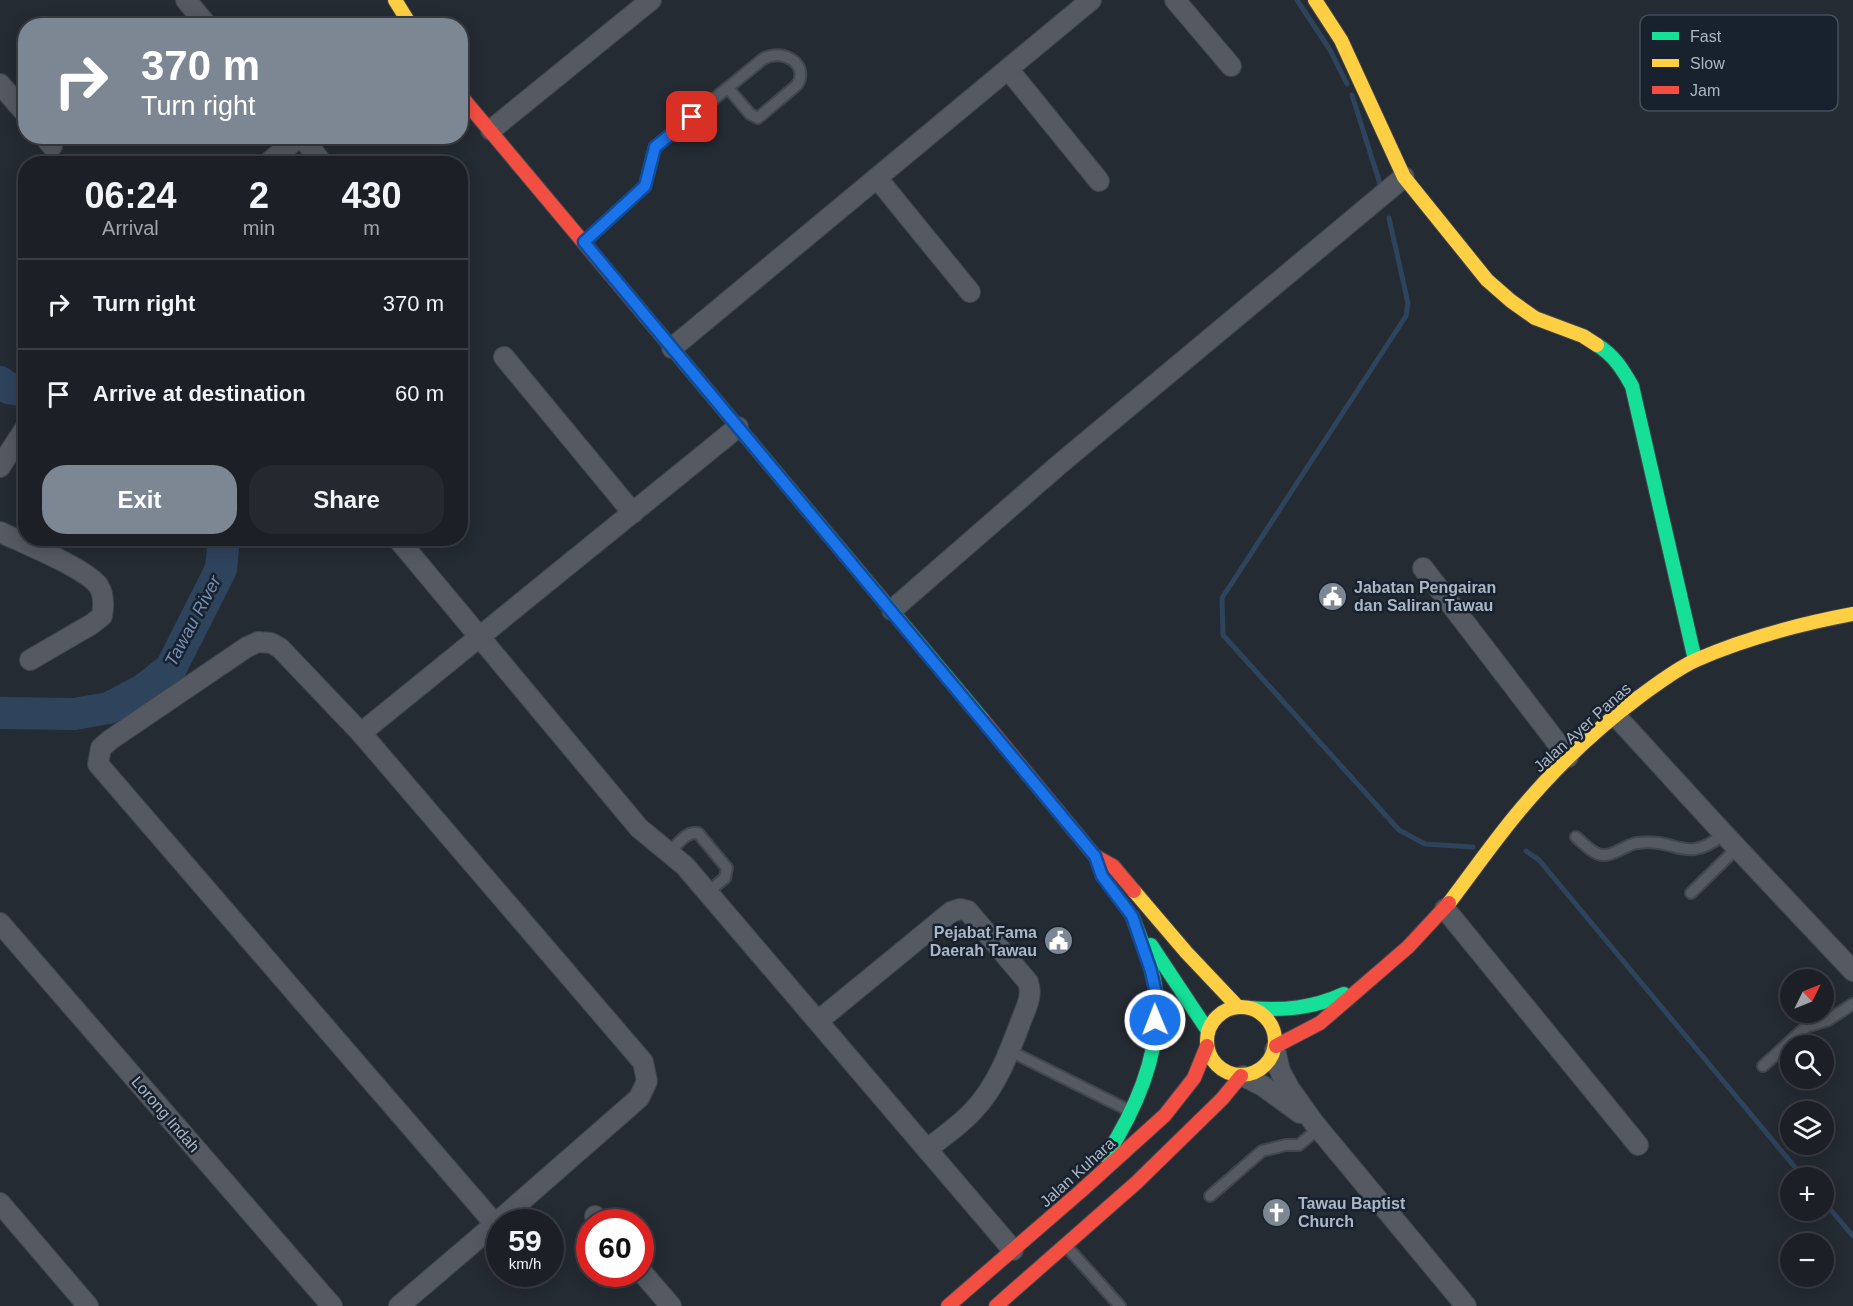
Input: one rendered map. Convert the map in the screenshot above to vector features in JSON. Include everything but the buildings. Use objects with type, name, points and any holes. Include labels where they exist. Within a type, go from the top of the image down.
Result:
[{"type":"main road","points":[[395,0],[406,18]]},
{"type":"main road","points":[[1315,0],[1341,40],[1404,177],[1487,280],[1535,318],[1583,336],[1606,350],[1621,367],[1632,386],[1695,660]]},
{"type":"main road","points":[[468,104],[1095,856],[1102,876]]},
{"type":"main road","name":"Jalan Ayer Panas","points":[[1275,1048],[1320,1023],[1408,947],[1445,909],[1515,816],[1568,757],[1615,715],[1662,680],[1695,660],[1807,623],[1853,614]]},
{"type":"main road","points":[[1095,856],[1113,866],[1186,952],[1244,1008]]},
{"type":"main road","points":[[1121,901],[1208,1031]]},
{"type":"main road","points":[[1081,1191],[1113,1145],[1141,1092],[1153,1044],[1156,994],[1151,971],[1132,916]]},
{"type":"main road","name":"Jalan Ayer Panas","points":[[1244,1008],[1282,1012],[1300,1010],[1324,1004],[1369,981]]},
{"type":"main road","points":[[1244,1008],[1261,1013],[1270,1022],[1275,1034],[1275,1048],[1270,1060],[1254,1074],[1242,1076],[1229,1074],[1211,1058],[1207,1047],[1208,1031],[1215,1019],[1225,1011],[1244,1008]]},
{"type":"main road","name":"Jalan Kuhara","points":[[948,1306],[1165,1115],[1186,1091],[1201,1066],[1207,1047]]},
{"type":"main road","points":[[996,1306],[1144,1175],[1222,1099],[1242,1076]]},
{"type":"street","points":[[186,0],[201,18]]},
{"type":"street","points":[[491,130],[651,0]]},
{"type":"street","points":[[672,348],[1091,0]]},
{"type":"street","points":[[1175,0],[1231,66]]},
{"type":"street","points":[[1008,69],[1099,181]]},
{"type":"street","points":[[0,84],[18,105]]},
{"type":"street","points":[[277,156],[291,144]]},
{"type":"street","points":[[307,144],[317,156]]},
{"type":"street","points":[[892,610],[1061,463],[1404,177]]},
{"type":"street","points":[[877,178],[970,292]]},
{"type":"street","points":[[504,357],[633,513]]},
{"type":"street","points":[[361,733],[738,427]]},
{"type":"street","points":[[0,467],[18,439]]},
{"type":"street","points":[[1,533],[18,538]]},
{"type":"street","points":[[30,660],[92,624],[102,616],[104,603],[99,586],[47,546]]},
{"type":"street","points":[[404,546],[639,828],[685,866],[1013,1250]]},
{"type":"street","points":[[1424,568],[1568,757]]},
{"type":"street","points":[[486,1214],[98,764],[101,748],[110,740],[247,647],[258,642],[272,643],[280,648],[361,733],[643,1062],[647,1081],[639,1098],[512,1209]]},
{"type":"street","points":[[1615,715],[1853,971]]},
{"type":"street","points":[[818,1021],[951,912],[960,909],[968,911],[1028,982],[1032,991],[1010,1051],[990,1091],[979,1104],[927,1149]]},
{"type":"street","points":[[1445,909],[1638,1144]]},
{"type":"street","name":"Lorong Indah","points":[[0,923],[332,1306]]},
{"type":"street","points":[[1275,1048],[1280,1071],[1289,1088],[1317,1126],[1466,1306]]},
{"type":"street","points":[[1242,1076],[1263,1086],[1317,1126]]},
{"type":"street","points":[[0,1203],[88,1306]]},
{"type":"street","points":[[399,1306],[486,1232]]},
{"type":"street","points":[[654,1286],[671,1306]]},
{"type":"lane","points":[[584,242],[645,186],[655,147],[728,88],[769,55],[788,56],[799,68],[801,74],[797,85],[758,118],[750,114],[728,88]]},
{"type":"lane","points":[[669,853],[687,835],[692,832],[698,833],[727,867],[724,878],[708,892]]},
{"type":"lane","points":[[1576,837],[1597,854],[1606,855],[1634,843],[1648,842],[1677,846],[1689,851],[1713,843],[1731,841]]},
{"type":"lane","points":[[1690,893],[1731,841]]},
{"type":"lane","points":[[1763,1066],[1806,1027],[1828,1020],[1853,1004]]},
{"type":"lane","points":[[1010,1051],[1131,1111]]},
{"type":"lane","points":[[1210,1196],[1262,1151],[1286,1145],[1299,1145],[1317,1126]]},
{"type":"lane","points":[[1066,1245],[1120,1306]]},
{"type":"waterway","points":[[1297,0],[1330,50],[1347,84]]},
{"type":"waterway","points":[[1352,95],[1380,184]]},
{"type":"waterway","points":[[1389,218],[1408,303],[1406,316],[1222,598],[1223,635],[1399,830],[1425,844],[1473,847]]},
{"type":"waterway","name":"Tawau River","points":[[0,382],[8,388],[18,390]]},
{"type":"waterway","name":"Tawau River","points":[[0,713],[74,714],[109,708],[143,690],[171,668],[221,569],[223,546]]},
{"type":"waterway","points":[[1526,851],[1539,860],[1795,1167]]},
{"type":"waterway","points":[[1834,1214],[1853,1236]]},
{"type":"traffic: fast","points":[[636,305],[983,720]]},
{"type":"traffic: fast","points":[[1597,345],[1613,358],[1632,386],[1695,660]]},
{"type":"traffic: fast","points":[[1106,1156],[1138,1096],[1146,1075],[1156,1031],[1155,986],[1132,916]]},
{"type":"traffic: fast","points":[[1151,945],[1208,1031]]},
{"type":"traffic: fast","points":[[1250,1008],[1298,1007],[1321,1003],[1344,994]]},
{"type":"traffic: slow","points":[[395,0],[406,18]]},
{"type":"traffic: slow","points":[[1315,0],[1341,40],[1404,177],[1487,280],[1535,318],[1583,336],[1597,345]]},
{"type":"traffic: slow","points":[[1449,903],[1515,816],[1558,768],[1605,724],[1660,682],[1689,664],[1734,645],[1793,627],[1853,614]]},
{"type":"traffic: slow","points":[[1134,891],[1186,952],[1238,1007]]},
{"type":"traffic: slow","points":[[1241,1007],[1254,1010],[1265,1017],[1272,1028],[1275,1041],[1272,1054],[1265,1065],[1254,1072],[1241,1075],[1228,1072],[1217,1065],[1210,1054],[1207,1041],[1210,1028],[1217,1017],[1228,1010],[1241,1007]]},
{"type":"traffic: jam","points":[[468,105],[636,305]]},
{"type":"traffic: jam","points":[[983,720],[1095,856],[1113,866],[1134,891]]},
{"type":"traffic: jam","points":[[1276,1046],[1320,1023],[1408,947],[1449,903]]},
{"type":"traffic: jam","points":[[948,1306],[1165,1115],[1194,1078],[1207,1046]]},
{"type":"traffic: jam","points":[[996,1306],[1136,1183],[1222,1099],[1241,1076]]},
{"type":"place","name":"Jabatan Pengairan dan Saliran Tawau","points":[[1333,596]]},
{"type":"place","name":"Pejabat Fama Daerah Tawau","points":[[1058,941]]},
{"type":"place","name":"Tawau Baptist Church","points":[[1277,1212]]},
{"type":"route","points":[[692,117],[655,147],[645,186],[584,242],[1095,856],[1102,876],[1132,916],[1143,946],[1156,994],[1155,1020]]}]
